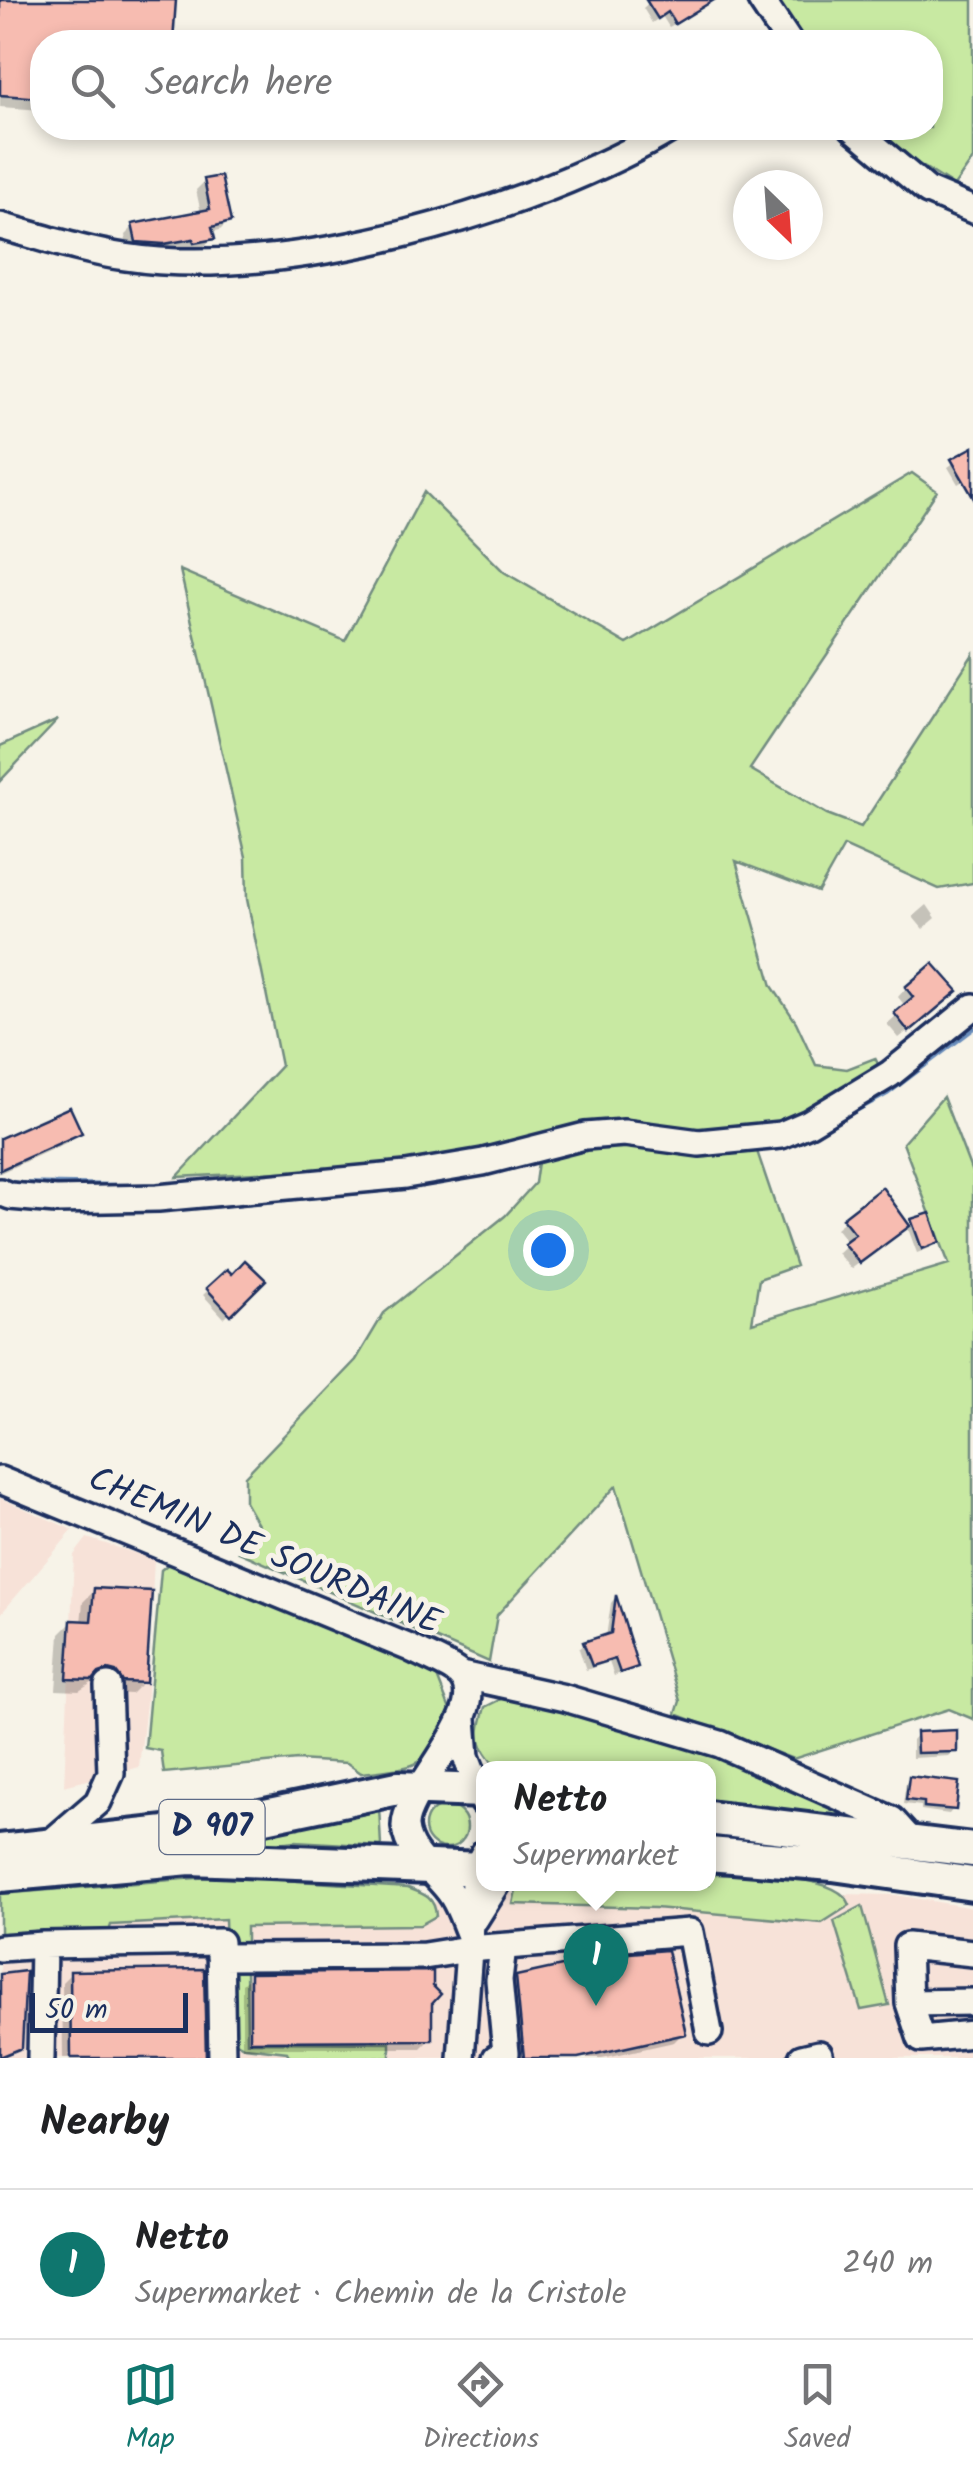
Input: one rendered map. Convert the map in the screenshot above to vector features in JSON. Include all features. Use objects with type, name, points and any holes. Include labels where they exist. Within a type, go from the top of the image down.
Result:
[{"type":"main road","name":"D 907","points":[[0,1851],[203,1829],[352,1796],[422,1787],[476,1794]]},
{"type":"main road","points":[[716,1819],[973,1850]]},
{"type":"main road","points":[[716,1855],[833,1864],[973,1884]]},
{"type":"main road","name":"D 907","points":[[0,1876],[190,1858],[476,1869]]},
{"type":"street","points":[[761,0],[781,30]]},
{"type":"street","points":[[0,226],[126,258],[189,262],[342,248],[464,215],[585,174],[652,140]]},
{"type":"street","points":[[866,140],[928,191],[973,210]]},
{"type":"street","points":[[0,1192],[56,1200],[158,1198],[406,1175],[483,1162],[585,1136],[624,1133],[699,1143],[781,1135],[809,1123],[890,1074],[973,1007]]},
{"type":"street","name":"CHEMIN DE SOURDAINE","points":[[0,1480],[410,1648],[461,1675],[466,1687],[466,1757],[476,1782]]},
{"type":"street","points":[[461,1675],[565,1698],[720,1744],[892,1820],[913,1843]]},
{"type":"street","points":[[47,1846],[98,1802],[111,1773],[108,1686]]},
{"type":"street","name":"CHEMIN DE SOURDAINE","points":[[463,1714],[447,1750],[407,1816],[406,1828],[428,1869],[454,1898],[468,1941]]},
{"type":"street","points":[[461,2058],[468,1941],[480,1891]]},
{"type":"street","points":[[220,1957],[424,1956],[468,1941],[502,1946],[690,1932],[710,2032]]},
{"type":"street","points":[[0,1948],[220,1942],[222,2058]]},
{"type":"street","points":[[41,2058],[43,1946]]},
{"type":"street","points":[[496,2058],[506,2053],[499,1980],[502,1946]]},
{"type":"street","points":[[973,1953],[907,1946],[910,2003],[924,2049],[973,2036]]},
{"type":"street","points":[[910,2003],[973,2002]]},
{"type":"street","points":[[802,2058],[819,2054],[820,2058]]},
{"type":"shaded area","points":[[0,1498],[73,1530],[0,1615]]},
{"type":"shaded area","points":[[87,1538],[154,1559],[147,1694],[139,1767],[64,1786],[74,1555]]},
{"type":"shaded area","points":[[533,1891],[666,1891],[896,1895],[973,1908],[973,2058],[0,2058],[0,1928],[419,1904]]},
{"type":"green space","points":[[777,0],[973,0],[973,159],[954,186],[885,140],[943,140],[943,30],[797,30]]},
{"type":"green space","points":[[912,473],[937,491],[750,769],[827,814],[861,827],[973,654],[973,883],[939,889],[844,846],[818,892],[736,861],[772,986],[796,1022],[816,1065],[847,1069],[875,1058],[882,1072],[809,1113],[768,1128],[444,1164],[177,1177],[281,1066],[247,899],[246,857],[180,570],[345,641],[424,492],[504,572],[627,644]]},
{"type":"green space","points":[[58,720],[0,781],[0,746]]},
{"type":"green space","points":[[943,1097],[973,1175],[973,1719],[949,1709],[793,1759],[676,1714],[680,1701],[616,1486],[497,1615],[489,1662],[239,1552],[261,1530],[245,1502],[245,1476],[356,1360],[384,1313],[505,1216],[535,1183],[539,1155],[616,1146],[706,1157],[757,1151],[796,1266],[759,1279],[752,1323],[949,1264],[903,1143]]},
{"type":"green space","points":[[173,1560],[436,1674],[450,1710],[428,1754],[410,1766],[361,1773],[347,1763],[297,1760],[164,1773],[161,1751],[145,1748],[161,1570]]},
{"type":"green space","points":[[513,1693],[694,1744],[871,1824],[716,1802],[716,1761],[492,1761],[480,1740],[485,1707]]},
{"type":"green space","points":[[379,1806],[381,1846],[295,1841],[252,1846],[193,1845]]},
{"type":"green space","points":[[446,1806],[461,1812],[467,1827],[461,1842],[446,1848],[431,1842],[425,1827],[431,1812]]},
{"type":"green space","points":[[716,1874],[809,1881],[842,1894],[850,1905],[822,1923],[655,1908],[513,1904],[516,1891],[716,1891]]},
{"type":"green space","points":[[221,1876],[408,1888],[431,1900],[436,1916],[420,1925],[246,1927],[246,1945],[226,1945],[225,1919],[111,1925],[107,1938],[0,1938],[0,1894]]},
{"type":"green space","points":[[862,1906],[889,2005],[861,2010],[834,1921]]},
{"type":"green space","points":[[233,1969],[246,1969],[247,2042],[390,2043],[390,2058],[290,2058],[287,2052],[245,2047],[228,2037]]},
{"type":"building","points":[[0,0],[176,0],[174,30],[30,30],[30,97],[0,95]]},
{"type":"building","points":[[646,0],[714,0],[675,24],[668,12],[658,19]]},
{"type":"building","points":[[221,176],[231,222],[212,227],[215,239],[194,243],[193,239],[164,244],[136,242],[132,224],[210,209],[204,179]]},
{"type":"building","points":[[973,447],[973,497],[951,459]]},
{"type":"building","points":[[933,963],[958,991],[909,1032],[894,1013],[913,997],[905,987]]},
{"type":"building","points":[[70,1107],[82,1133],[0,1170],[0,1138]]},
{"type":"building","points":[[882,1187],[910,1226],[860,1263],[843,1243],[855,1234],[842,1218]]},
{"type":"building","points":[[930,1213],[940,1242],[922,1249],[911,1219]]},
{"type":"building","points":[[245,1260],[266,1280],[231,1315],[206,1288],[227,1269],[232,1274]]},
{"type":"building","points":[[94,1588],[152,1591],[146,1683],[123,1682],[116,1672],[108,1670],[93,1680],[67,1679],[71,1620],[91,1621]]},
{"type":"building","points":[[616,1595],[638,1667],[620,1673],[615,1659],[592,1666],[583,1642],[611,1633]]},
{"type":"building","points":[[957,1730],[957,1752],[917,1753],[916,1732]]},
{"type":"building","points":[[909,1776],[959,1782],[956,1810],[924,1807],[924,1802],[906,1800]]},
{"type":"building","points":[[667,1950],[686,2034],[578,2058],[524,2058],[516,1976],[585,1961],[584,1957]]},
{"type":"building","points":[[204,1969],[206,2058],[71,2058],[70,1971]]},
{"type":"building","points":[[26,1971],[22,2048],[0,2057],[0,1974]]},
{"type":"building","points":[[433,1971],[433,1986],[441,1994],[432,2004],[432,2040],[250,2041],[250,1973]]},
{"type":"waterway","points":[[837,1120],[887,1093],[973,1028]]},
{"type":"waterway","points":[[1,1180],[17,1184],[128,1186]]},
{"type":"waterway","points":[[199,1207],[360,1192]]},
{"type":"place","name":"Netto","points":[[596,2006]]}]
